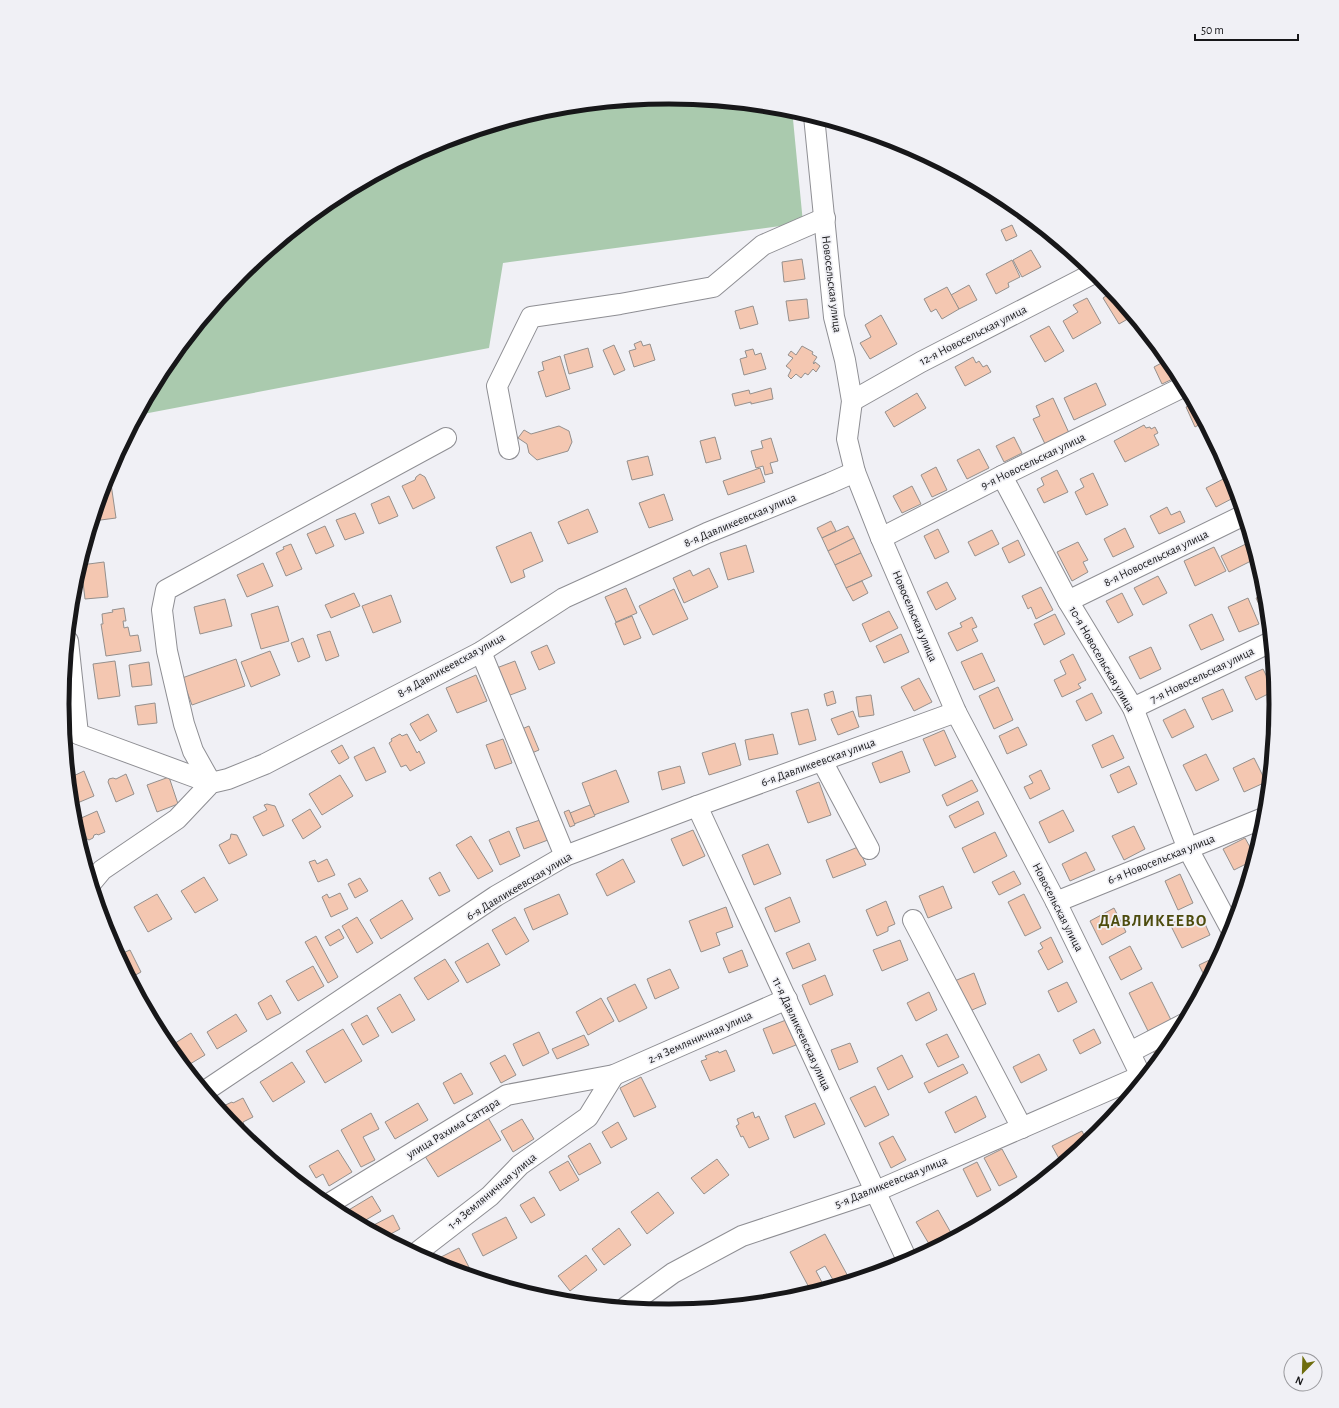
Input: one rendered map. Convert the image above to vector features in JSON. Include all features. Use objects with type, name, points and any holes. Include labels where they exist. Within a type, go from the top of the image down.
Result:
[{"type":"street","name":"Новосельская улица","points":[[815,122],[834,317],[845,360],[852,401],[847,439],[855,472],[881,538],[956,712],[1056,902],[1141,1076]]},
{"type":"street","points":[[509,449],[496,386],[531,317],[620,304],[713,287],[763,245],[824,218]]},
{"type":"street","name":"12-я Новосельская улица","points":[[852,401],[921,362],[1090,275]]},
{"type":"street","name":"9-я Новосельская улица","points":[[881,538],[1002,476],[1180,388]]},
{"type":"street","points":[[211,783],[193,751],[182,717],[167,651],[162,610],[166,590],[446,438]]},
{"type":"street","name":"8-я Давликеевская улица","points":[[211,783],[228,779],[265,764],[481,652],[564,598],[707,533],[855,472]]},
{"type":"street","name":"10-я Новосельская улица","points":[[1002,476],[1068,601],[1133,708],[1188,849],[1228,923]]},
{"type":"street","name":"8-я Новосельская улица","points":[[1068,601],[1240,517]]},
{"type":"street","name":"7-я Новосельская улица","points":[[1133,708],[1267,644]]},
{"type":"street","points":[[481,652],[565,856]]},
{"type":"street","points":[[70,680],[72,736],[211,783]]},
{"type":"street","name":"6-я Давликеевская улица","points":[[209,1089],[496,896],[565,856],[697,806],[956,712]]},
{"type":"street","points":[[822,761],[869,849]]},
{"type":"street","points":[[95,878],[102,870],[177,819],[211,783]]},
{"type":"street","name":"11-я Давликеевская улица","points":[[697,806],[874,1192],[905,1256]]},
{"type":"street","name":"6-я Новосельская улица","points":[[1056,902],[1258,820]]},
{"type":"street","points":[[913,920],[1022,1128]]},
{"type":"street","name":"2-я Земляничная улица","points":[[614,1075],[786,999]]},
{"type":"street","points":[[1130,1052],[1175,1029]]},
{"type":"street","name":"улица Рахима Саттара","points":[[333,1201],[507,1095],[614,1075]]},
{"type":"street","name":"1-я Земляничная улица","points":[[420,1250],[490,1196],[520,1165],[588,1117],[614,1075]]},
{"type":"street","name":"5-я Давликеевская улица","points":[[631,1303],[673,1273],[742,1236],[874,1192],[1138,1080]]},
{"type":"green space","points":[[630,105],[709,105],[748,109],[793,116],[803,223],[503,263],[489,348],[144,414],[170,370],[193,338],[245,279],[304,228],[336,205],[369,184],[404,165],[476,135],[552,115],[591,109]]},
{"type":"building","points":[[1012,225],[1017,236],[1006,241],[1001,230]]},
{"type":"building","points":[[1031,250],[1041,267],[1022,277],[1013,260]]},
{"type":"building","points":[[802,259],[805,279],[784,282],[782,262]]},
{"type":"building","points":[[1012,260],[1020,277],[1008,283],[1009,287],[996,294],[986,274]]},
{"type":"building","points":[[969,285],[977,300],[959,309],[951,295]]},
{"type":"building","points":[[947,287],[959,309],[942,319],[936,309],[931,312],[924,299]]},
{"type":"building","points":[[1108,294],[1129,318],[1119,324],[1103,298]]},
{"type":"building","points":[[1087,298],[1101,323],[1073,339],[1063,321],[1078,312],[1073,305]]},
{"type":"building","points":[[807,299],[809,318],[789,321],[786,301]]},
{"type":"building","points":[[753,306],[758,324],[740,329],[735,311]]},
{"type":"building","points":[[881,315],[897,344],[870,359],[860,343],[871,337],[865,325]]},
{"type":"building","points":[[1049,326],[1064,351],[1045,362],[1030,336]]},
{"type":"building","points":[[641,341],[643,346],[650,344],[655,360],[634,367],[629,351],[636,349],[634,344]]},
{"type":"building","points":[[614,345],[625,370],[614,375],[603,350]]},
{"type":"building","points":[[802,346],[813,352],[812,354],[817,357],[813,363],[814,364],[815,362],[820,366],[816,372],[813,369],[808,375],[805,373],[801,378],[796,374],[791,379],[788,376],[791,370],[786,366],[793,358],[788,355],[791,351],[796,355]]},
{"type":"building","points":[[588,348],[593,367],[569,374],[564,355]]},
{"type":"building","points":[[753,349],[755,355],[761,353],[766,369],[744,375],[740,359],[747,357],[745,351]]},
{"type":"building","points":[[560,356],[570,389],[546,397],[538,372],[544,370],[542,362]]},
{"type":"building","points":[[973,357],[976,363],[979,361],[983,367],[987,365],[991,372],[965,386],[955,367]]},
{"type":"building","points":[[1163,362],[1174,378],[1162,384],[1154,367]]},
{"type":"building","points":[[1096,383],[1106,405],[1074,420],[1064,398]]},
{"type":"building","points":[[771,388],[773,399],[735,406],[732,394],[749,390],[750,394]]},
{"type":"building","points":[[917,393],[926,408],[894,427],[885,412]]},
{"type":"building","points":[[1053,398],[1069,433],[1045,444],[1033,419],[1040,416],[1036,406]]},
{"type":"building","points":[[1190,405],[1201,424],[1195,427],[1186,407]]},
{"type":"building","points":[[1144,425],[1146,428],[1150,427],[1151,429],[1155,427],[1158,433],[1154,435],[1159,445],[1125,462],[1114,441]]},
{"type":"building","points":[[559,426],[569,431],[572,442],[568,451],[537,460],[529,453],[527,444],[518,438],[524,430],[531,434]]},
{"type":"building","points":[[715,437],[721,459],[706,463],[700,441]]},
{"type":"building","points":[[1014,437],[1022,453],[1004,462],[996,446]]},
{"type":"building","points":[[771,438],[778,461],[770,463],[773,473],[765,475],[763,466],[756,468],[751,451],[763,448],[761,441]]},
{"type":"building","points":[[979,449],[989,468],[967,479],[957,460]]},
{"type":"building","points":[[648,456],[653,475],[632,480],[627,461]]},
{"type":"building","points":[[936,467],[947,490],[932,497],[921,475]]},
{"type":"building","points":[[760,468],[765,482],[728,495],[723,481]]},
{"type":"building","points":[[1057,470],[1068,492],[1044,503],[1037,489],[1044,485],[1041,478]]},
{"type":"building","points":[[1093,473],[1108,505],[1086,515],[1075,492],[1084,487],[1080,479]]},
{"type":"building","points":[[420,474],[425,477],[435,498],[413,509],[402,486],[415,480]]},
{"type":"building","points":[[1225,478],[1233,498],[1216,507],[1206,488]]},
{"type":"building","points":[[111,484],[116,518],[98,520]]},
{"type":"building","points":[[912,486],[921,504],[902,513],[893,496]]},
{"type":"building","points":[[664,494],[673,520],[649,528],[639,503]]},
{"type":"building","points":[[389,496],[398,516],[379,524],[371,504]]},
{"type":"building","points":[[1167,507],[1171,515],[1180,511],[1185,522],[1159,534],[1150,516]]},
{"type":"building","points":[[588,509],[598,532],[568,544],[558,522]]},
{"type":"building","points":[[355,513],[364,533],[345,540],[336,520]]},
{"type":"building","points":[[831,521],[836,531],[822,538],[817,528]]},
{"type":"building","points":[[325,526],[334,546],[316,554],[307,534]]},
{"type":"building","points":[[848,526],[854,538],[828,551],[822,538]]},
{"type":"building","points":[[1125,528],[1134,547],[1113,557],[1104,539]]},
{"type":"building","points":[[938,529],[949,552],[935,559],[924,536]]},
{"type":"building","points":[[992,530],[999,544],[975,556],[968,542]]},
{"type":"building","points":[[531,532],[543,561],[523,570],[525,577],[511,583],[496,547]]},
{"type":"building","points":[[854,538],[861,553],[835,565],[828,551]]},
{"type":"building","points":[[1018,540],[1025,555],[1009,563],[1002,548]]},
{"type":"building","points":[[1078,542],[1088,560],[1083,562],[1088,572],[1072,581],[1057,552]]},
{"type":"building","points":[[1248,543],[1252,560],[1229,572],[1221,556]]},
{"type":"building","points":[[291,544],[302,569],[286,576],[276,553],[284,549],[283,547]]},
{"type":"building","points":[[746,545],[754,572],[728,580],[720,553]]},
{"type":"building","points":[[1214,547],[1226,571],[1195,586],[1184,561]]},
{"type":"building","points":[[861,553],[872,576],[846,588],[835,565]]},
{"type":"building","points":[[104,562],[108,597],[85,599],[83,579],[86,564]]},
{"type":"building","points":[[263,563],[273,586],[247,597],[237,575]]},
{"type":"building","points":[[709,568],[718,587],[684,603],[673,578],[690,570],[693,576]]},
{"type":"building","points":[[1158,576],[1167,593],[1143,605],[1134,588]]},
{"type":"building","points":[[862,581],[868,593],[853,601],[846,588]]},
{"type":"building","points":[[947,582],[956,599],[936,610],[927,592]]},
{"type":"building","points":[[1041,587],[1053,610],[1036,619],[1031,607],[1028,609],[1022,596]]},
{"type":"building","points":[[626,588],[637,613],[616,622],[605,597]]},
{"type":"building","points":[[674,589],[688,619],[653,635],[639,606]]},
{"type":"building","points":[[354,593],[360,606],[331,618],[325,605]]},
{"type":"building","points":[[1122,593],[1133,615],[1118,623],[1106,601]]},
{"type":"building","points":[[391,595],[401,622],[373,633],[362,606]]},
{"type":"building","points":[[1260,596],[1262,611],[1256,598]]},
{"type":"building","points":[[1248,598],[1259,624],[1239,632],[1228,607]]},
{"type":"building","points":[[225,599],[232,626],[200,634],[194,607]]},
{"type":"building","points":[[278,606],[289,641],[261,649],[251,614]]},
{"type":"building","points":[[124,608],[126,621],[123,621],[124,628],[128,627],[130,636],[138,635],[141,651],[106,656],[101,624],[103,624],[102,614],[113,612],[112,610]]},
{"type":"building","points":[[889,611],[898,628],[870,642],[862,624]]},
{"type":"building","points":[[1055,614],[1065,634],[1044,645],[1034,624]]},
{"type":"building","points":[[1212,614],[1224,640],[1201,650],[1189,625]]},
{"type":"building","points":[[632,616],[641,638],[624,645],[615,623]]},
{"type":"building","points":[[972,617],[977,627],[972,629],[978,641],[957,651],[948,633],[962,627],[960,623]]},
{"type":"building","points":[[330,631],[339,656],[326,661],[317,635]]},
{"type":"building","points":[[901,634],[909,652],[884,663],[876,646]]},
{"type":"building","points":[[303,638],[310,657],[298,662],[291,643]]},
{"type":"building","points":[[547,645],[555,663],[539,670],[531,652]]},
{"type":"building","points":[[1151,647],[1161,669],[1140,679],[1129,657]]},
{"type":"building","points":[[270,651],[280,675],[251,687],[241,662]]},
{"type":"building","points":[[982,653],[995,681],[974,690],[961,662]]},
{"type":"building","points":[[1073,654],[1086,680],[1078,684],[1081,688],[1062,697],[1054,680],[1066,674],[1060,661]]},
{"type":"building","points":[[236,659],[245,686],[192,705],[182,678]]},
{"type":"building","points":[[115,661],[120,696],[98,699],[93,664]]},
{"type":"building","points":[[515,661],[526,689],[505,697],[494,669]]},
{"type":"building","points":[[149,662],[152,685],[132,687],[129,665]]},
{"type":"building","points":[[1263,669],[1269,682],[1270,693],[1256,700],[1245,677]]},
{"type":"building","points":[[476,675],[487,701],[457,713],[446,688]]},
{"type":"building","points":[[919,678],[932,702],[914,711],[901,687]]},
{"type":"building","points":[[998,687],[1013,720],[994,729],[979,696]]},
{"type":"building","points":[[1223,689],[1233,711],[1212,720],[1202,698]]},
{"type":"building","points":[[833,691],[836,703],[827,706],[824,694]]},
{"type":"building","points":[[1092,693],[1102,713],[1086,721],[1076,701]]},
{"type":"building","points":[[871,695],[874,715],[859,717],[856,697]]},
{"type":"building","points":[[155,703],[157,723],[138,725],[135,706]]},
{"type":"building","points":[[808,709],[816,740],[799,745],[791,713]]},
{"type":"building","points":[[1185,709],[1194,727],[1172,738],[1163,720]]},
{"type":"building","points":[[853,711],[859,727],[838,735],[831,719]]},
{"type":"building","points":[[428,714],[437,731],[420,741],[410,724]]},
{"type":"building","points":[[529,726],[539,750],[527,755],[517,731]]},
{"type":"building","points":[[1018,727],[1027,745],[1007,754],[999,736]]},
{"type":"building","points":[[944,730],[956,757],[935,766],[923,739]]},
{"type":"building","points":[[400,734],[402,736],[407,734],[417,753],[419,751],[425,763],[410,771],[406,765],[401,767],[389,743],[392,741],[391,739]]},
{"type":"building","points":[[773,734],[778,754],[749,760],[745,740]]},
{"type":"building","points":[[1113,735],[1124,758],[1102,768],[1092,745]]},
{"type":"building","points":[[503,739],[512,763],[495,769],[486,745]]},
{"type":"building","points":[[735,743],[741,765],[709,775],[702,753]]},
{"type":"building","points":[[342,745],[349,758],[339,764],[331,751]]},
{"type":"building","points":[[374,747],[386,772],[366,781],[354,757]]},
{"type":"building","points":[[902,751],[910,772],[880,783],[872,763]]},
{"type":"building","points":[[1206,754],[1219,780],[1196,791],[1183,765]]},
{"type":"building","points":[[1254,758],[1265,782],[1244,792],[1233,768]]},
{"type":"building","points":[[680,766],[685,783],[662,790],[658,772]]},
{"type":"building","points":[[1129,766],[1137,784],[1118,793],[1110,775]]},
{"type":"building","points":[[616,770],[629,802],[594,815],[582,783]]},
{"type":"building","points":[[1041,770],[1050,789],[1030,799],[1024,787],[1033,783],[1029,776]]},
{"type":"building","points":[[84,771],[94,796],[78,803],[73,776]]},
{"type":"building","points":[[126,774],[134,794],[116,802],[108,782],[109,779],[116,779]]},
{"type":"building","points":[[340,775],[353,796],[322,815],[309,794]]},
{"type":"building","points":[[169,777],[178,804],[157,812],[147,785]]},
{"type":"building","points":[[972,780],[978,791],[947,806],[942,795]]},
{"type":"building","points":[[819,782],[831,815],[808,823],[796,791]]},
{"type":"building","points":[[978,801],[984,814],[955,828],[949,816]]},
{"type":"building","points":[[267,804],[275,806],[284,826],[263,836],[253,817],[267,810],[264,805]]},
{"type":"building","points":[[590,805],[595,816],[574,824],[570,813]]},
{"type":"building","points":[[310,809],[321,827],[303,839],[292,820]]},
{"type":"building","points":[[569,810],[575,825],[570,827],[564,812]]},
{"type":"building","points":[[1063,810],[1074,831],[1049,843],[1039,822]]},
{"type":"building","points":[[97,811],[105,832],[94,835],[93,838],[89,840],[87,839],[81,818]]},
{"type":"building","points":[[540,820],[548,840],[524,849],[516,828]]},
{"type":"building","points":[[1134,826],[1145,849],[1124,860],[1112,836]]},
{"type":"building","points":[[693,830],[705,856],[683,866],[671,839]]},
{"type":"building","points":[[509,831],[520,856],[500,865],[489,840]]},
{"type":"building","points":[[995,832],[1007,856],[974,873],[962,848]]},
{"type":"building","points":[[231,834],[237,835],[247,855],[229,864],[219,845],[230,839]]},
{"type":"building","points":[[471,836],[493,871],[478,879],[456,845]]},
{"type":"building","points":[[1245,838],[1252,850],[1249,863],[1234,870],[1223,849]]},
{"type":"building","points":[[768,844],[781,874],[754,885],[742,855]]},
{"type":"building","points":[[858,847],[866,865],[833,878],[826,860]]},
{"type":"building","points":[[1086,852],[1095,870],[1070,881],[1062,864]]},
{"type":"building","points":[[327,859],[335,875],[318,882],[309,862],[315,860],[317,864]]},
{"type":"building","points":[[623,859],[635,882],[607,896],[596,874]]},
{"type":"building","points":[[1014,871],[1021,884],[999,895],[992,882]]},
{"type":"building","points":[[440,872],[450,891],[439,896],[429,878]]},
{"type":"building","points":[[1180,874],[1193,903],[1178,910],[1165,881]]},
{"type":"building","points":[[204,877],[218,900],[195,913],[181,891]]},
{"type":"building","points":[[360,878],[368,891],[355,898],[348,884]]},
{"type":"building","points":[[943,886],[952,908],[928,918],[919,896]]},
{"type":"building","points":[[340,893],[348,909],[331,917],[322,897],[327,894],[329,898]]},
{"type":"building","points":[[157,894],[172,919],[148,932],[134,907]]},
{"type":"building","points":[[559,894],[568,914],[533,930],[524,909]]},
{"type":"building","points":[[1024,894],[1041,928],[1025,936],[1008,902]]},
{"type":"building","points":[[790,897],[800,922],[775,932],[765,908]]},
{"type":"building","points":[[402,900],[413,919],[381,939],[370,920]]},
{"type":"building","points":[[886,901],[895,924],[888,927],[888,931],[877,936],[866,910]]},
{"type":"building","points":[[726,907],[733,927],[716,933],[720,945],[701,952],[689,921]]},
{"type":"building","points":[[1114,908],[1126,932],[1102,945],[1090,921]]},
{"type":"building","points":[[357,917],[373,943],[357,953],[342,926]]},
{"type":"building","points":[[515,917],[529,941],[506,955],[492,930]]},
{"type":"building","points":[[1202,917],[1210,935],[1182,948],[1170,924],[1181,919],[1183,925]]},
{"type":"building","points":[[339,929],[344,938],[330,946],[325,937]]},
{"type":"building","points":[[316,936],[338,977],[328,983],[305,942]]},
{"type":"building","points":[[1051,937],[1063,962],[1048,970],[1038,951],[1043,948],[1040,943]]},
{"type":"building","points":[[900,940],[908,960],[882,971],[873,950]]},
{"type":"building","points":[[488,943],[500,965],[467,983],[455,962]]},
{"type":"building","points":[[809,943],[816,960],[793,969],[786,953]]},
{"type":"building","points":[[1130,946],[1142,969],[1121,980],[1109,957]]},
{"type":"building","points":[[130,950],[141,972],[134,976],[123,953]]},
{"type":"building","points":[[742,950],[748,966],[729,973],[723,958]]},
{"type":"building","points":[[1213,958],[1205,976],[1199,965]]},
{"type":"building","points":[[445,959],[459,981],[428,1000],[414,978]]},
{"type":"building","points":[[313,966],[324,986],[298,1001],[286,981]]},
{"type":"building","points":[[670,969],[679,988],[655,999],[647,979]]},
{"type":"building","points":[[974,973],[986,1004],[965,1013],[952,982]]},
{"type":"building","points":[[825,975],[833,995],[810,1005],[802,985]]},
{"type":"building","points":[[1067,982],[1077,1002],[1058,1012],[1048,991]]},
{"type":"building","points":[[1152,982],[1171,1020],[1148,1031],[1129,993]]},
{"type":"building","points":[[635,984],[647,1008],[619,1022],[607,998]]},
{"type":"building","points":[[929,992],[937,1010],[916,1021],[907,1003]]},
{"type":"building","points":[[400,994],[415,1020],[392,1033],[377,1008]]},
{"type":"building","points":[[271,995],[281,1013],[267,1020],[258,1003]]},
{"type":"building","points":[[601,998],[614,1021],[588,1035],[576,1012]]},
{"type":"building","points":[[236,1014],[247,1031],[217,1049],[207,1032]]},
{"type":"building","points":[[367,1015],[379,1036],[363,1045],[351,1024]]},
{"type":"building","points":[[786,1020],[796,1045],[773,1054],[763,1029]]},
{"type":"building","points":[[343,1029],[362,1061],[325,1083],[306,1051]]},
{"type":"building","points":[[1094,1029],[1101,1043],[1080,1054],[1073,1040]]},
{"type":"building","points":[[539,1032],[549,1053],[523,1066],[513,1044]]},
{"type":"building","points":[[191,1033],[205,1055],[189,1065],[174,1044]]},
{"type":"building","points":[[947,1034],[959,1057],[938,1067],[926,1044]]},
{"type":"building","points":[[584,1035],[589,1045],[557,1059],[552,1049]]},
{"type":"building","points":[[1166,1042],[1156,1056],[1152,1049]]},
{"type":"building","points":[[850,1043],[858,1062],[839,1070],[831,1050]]},
{"type":"building","points":[[726,1050],[735,1071],[710,1081],[701,1061],[707,1059],[705,1056],[718,1051],[719,1053]]},
{"type":"building","points":[[1039,1054],[1047,1070],[1021,1083],[1013,1067]]},
{"type":"building","points":[[505,1055],[516,1075],[501,1083],[490,1063]]},
{"type":"building","points":[[902,1055],[913,1077],[888,1090],[877,1068]]},
{"type":"building","points":[[292,1062],[305,1082],[273,1102],[260,1082]]},
{"type":"building","points":[[963,1064],[968,1073],[929,1093],[924,1083]]},
{"type":"building","points":[[461,1073],[473,1094],[454,1104],[443,1083]]},
{"type":"building","points":[[641,1077],[656,1107],[634,1117],[620,1088]]},
{"type":"building","points":[[875,1086],[889,1115],[865,1127],[850,1098]]},
{"type":"building","points":[[976,1096],[986,1117],[955,1133],[945,1112]]},
{"type":"building","points":[[243,1098],[253,1117],[243,1122],[244,1125],[242,1126],[224,1106],[232,1102],[233,1103]]},
{"type":"building","points":[[418,1103],[428,1120],[395,1139],[385,1122]]},
{"type":"building","points":[[815,1103],[825,1124],[794,1138],[785,1116]]},
{"type":"building","points":[[753,1112],[755,1118],[759,1116],[769,1139],[749,1148],[743,1136],[741,1137],[736,1126],[739,1124],[737,1119]]},
{"type":"building","points":[[371,1113],[379,1129],[363,1137],[375,1160],[361,1167],[341,1130]]},
{"type":"building","points":[[487,1116],[501,1140],[438,1177],[423,1153]]},
{"type":"building","points":[[522,1119],[534,1139],[513,1152],[501,1131]]},
{"type":"building","points":[[618,1122],[627,1139],[611,1148],[602,1132]]},
{"type":"building","points":[[1082,1131],[1085,1137],[1060,1160],[1052,1146]]},
{"type":"building","points":[[893,1136],[906,1160],[891,1168],[879,1143]]},
{"type":"building","points":[[590,1143],[601,1163],[579,1175],[568,1156]]},
{"type":"building","points":[[1002,1149],[1017,1177],[999,1186],[984,1158]]},
{"type":"building","points":[[338,1150],[352,1172],[329,1186],[323,1174],[316,1178],[309,1166]]},
{"type":"building","points":[[717,1159],[729,1175],[704,1194],[691,1178]]},
{"type":"building","points":[[568,1161],[579,1180],[560,1191],[549,1172]]},
{"type":"building","points":[[977,1162],[991,1190],[977,1197],[963,1169]]},
{"type":"building","points":[[658,1192],[674,1213],[647,1234],[631,1212]]},
{"type":"building","points":[[372,1196],[381,1211],[364,1221],[348,1211]]},
{"type":"building","points":[[534,1197],[545,1215],[531,1223],[520,1205]]},
{"type":"building","points":[[938,1210],[952,1234],[930,1245],[916,1222]]},
{"type":"building","points":[[393,1215],[400,1229],[389,1235],[372,1226]]},
{"type":"building","points":[[506,1217],[517,1238],[483,1256],[472,1234]]},
{"type":"building","points":[[619,1228],[631,1245],[604,1265],[592,1249]]},
{"type":"building","points":[[825,1234],[848,1277],[834,1281],[825,1266],[816,1271],[823,1284],[809,1288],[790,1252]]},
{"type":"building","points":[[459,1248],[470,1269],[468,1270],[438,1258]]},
{"type":"building","points":[[586,1255],[597,1270],[570,1291],[558,1276]]},
{"type":"district","name":"ДАВЛИКЕЕВО","points":[[1153,920]]}]
